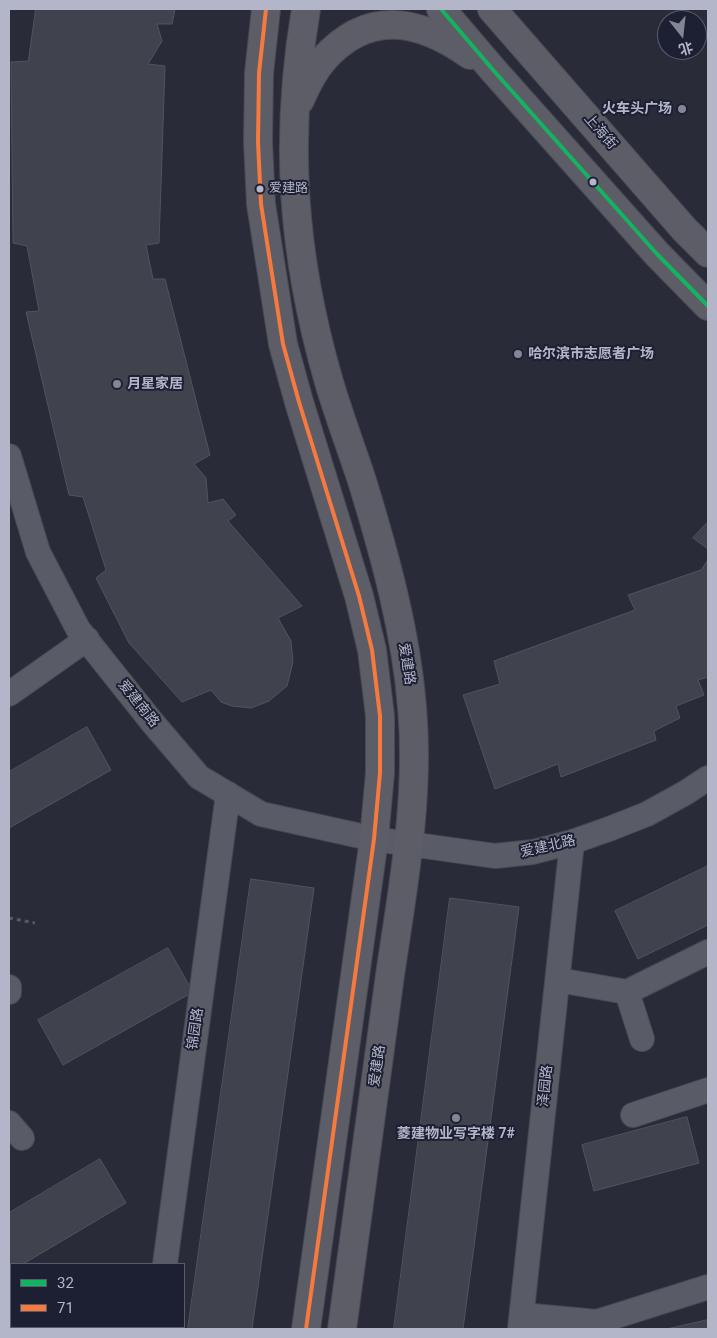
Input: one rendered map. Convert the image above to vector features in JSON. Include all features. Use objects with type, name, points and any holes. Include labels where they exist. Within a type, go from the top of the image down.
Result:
[{"type":"main road","points":[[266,9],[259,73],[258,142],[261,204],[283,344],[356,588],[372,650],[380,716],[380,773],[374,839],[306,1329]]},
{"type":"main road","name":"爱建路","points":[[306,9],[295,110],[294,200],[304,278],[329,382],[377,532],[394,600],[406,661],[412,706],[414,743],[409,844],[342,1329]]},
{"type":"main road","points":[[441,9],[494,72],[657,254],[708,306]]},
{"type":"main road","name":"上海街","points":[[492,9],[684,229],[708,253]]},
{"type":"main road","points":[[295,110],[310,79],[322,61],[336,47],[350,37],[364,29],[379,26],[395,24],[414,27],[438,35],[460,47],[494,72]]},
{"type":"street","name":"爱建南路","points":[[9,456],[38,552],[78,629],[152,722],[199,777],[260,814],[374,839]]},
{"type":"street","points":[[9,694],[86,639]]},
{"type":"street","name":"爱建北路","points":[[374,839],[495,856],[533,852],[572,842],[647,814],[708,778]]},
{"type":"street","name":"锦园路","points":[[165,1263],[228,794]]},
{"type":"street","name":"泽园路","points":[[521,1322],[572,842]]},
{"type":"street","points":[[558,980],[627,992],[708,952]]},
{"type":"street","points":[[9,987],[9,992]]},
{"type":"street","points":[[627,992],[642,1039]]},
{"type":"street","points":[[633,1115],[708,1090]]},
{"type":"street","points":[[521,1322],[597,1322],[708,1287]]},
{"type":"path","points":[[9,918],[35,923]]},
{"type":"building","name":"月星家居","points":[[36,9],[175,9],[172,24],[157,24],[162,41],[148,64],[165,66],[159,243],[146,245],[153,279],[165,279],[210,455],[194,464],[206,478],[208,503],[223,499],[236,515],[228,521],[302,606],[278,618],[291,641],[293,662],[287,686],[269,701],[251,708],[232,706],[221,702],[211,690],[182,702],[129,643],[96,578],[106,570],[83,497],[69,495],[26,312],[39,311],[27,246],[13,243],[11,62],[28,61]]},
{"type":"building","points":[[708,522],[708,549],[693,538]]},
{"type":"building","points":[[708,560],[708,677],[698,680],[704,695],[676,706],[680,718],[654,731],[656,740],[561,777],[558,764],[495,789],[463,695],[500,684],[494,661],[635,610],[628,595],[701,570]]},
{"type":"building","points":[[87,727],[111,770],[9,828],[9,772]]},
{"type":"building","points":[[708,866],[708,925],[638,959],[615,911]]},
{"type":"building","points":[[251,879],[314,888],[252,1329],[188,1329]]},
{"type":"building","name":"菱建物业写字楼 7#","points":[[450,898],[519,907],[463,1329],[394,1329]]},
{"type":"building","points":[[168,948],[193,992],[63,1065],[38,1020]]},
{"type":"building","points":[[687,1117],[699,1163],[594,1191],[582,1145]]},
{"type":"building","points":[[100,1159],[126,1203],[25,1263],[10,1263],[9,1273],[9,1213]]},
{"type":"building","points":[[708,1320],[708,1329],[667,1329]]},
{"type":"transit line","name":"71","points":[[266,9],[259,73],[258,142],[261,204],[283,344],[359,596],[372,650],[380,716],[380,773],[374,839],[306,1329]]},
{"type":"transit line","name":"32","points":[[441,9],[657,254],[708,306]]},
{"type":"place","name":"火车头广场","points":[[682,109]]},
{"type":"place","name":"爱建路","points":[[260,189]]},
{"type":"place","name":"哈尔滨市志愿者广场","points":[[518,354]]},
{"type":"place","name":"月星家居","points":[[117,384]]},
{"type":"place","name":"菱建物业写字楼 7#","points":[[456,1118]]}]
